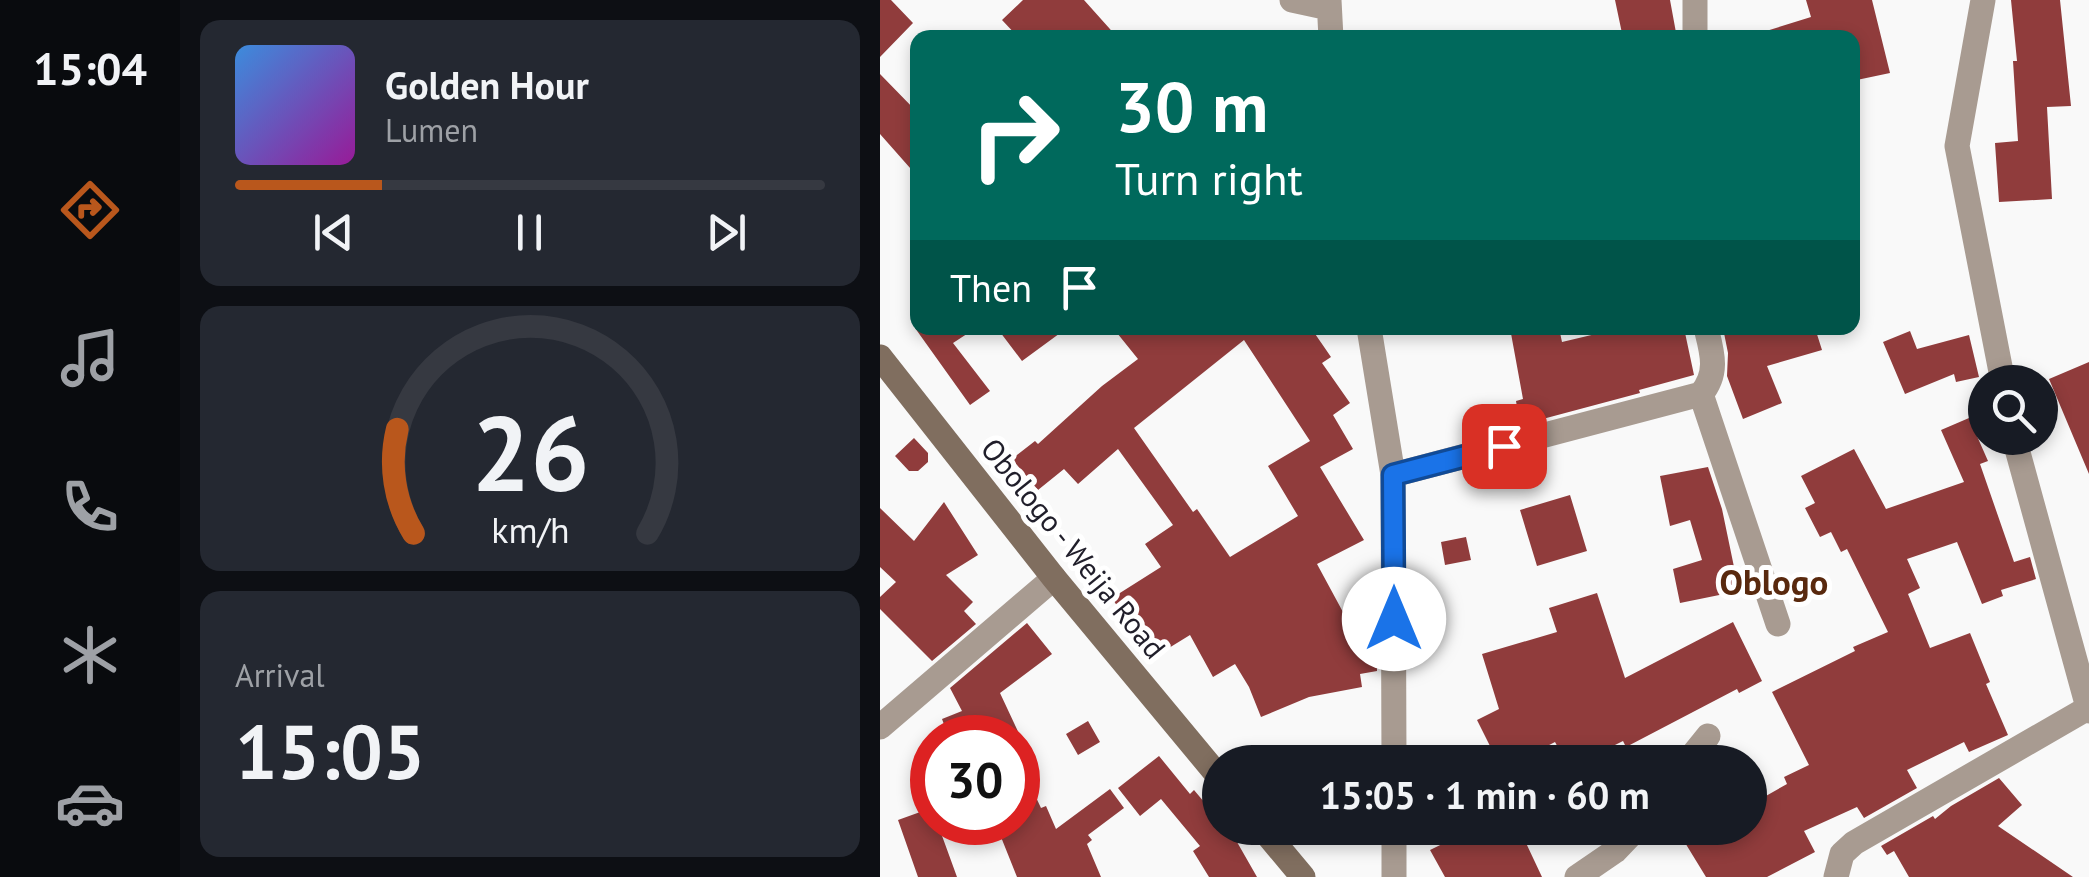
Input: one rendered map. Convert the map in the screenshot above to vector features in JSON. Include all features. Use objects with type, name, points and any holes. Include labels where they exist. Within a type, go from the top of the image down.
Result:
[{"type":"street","points":[[1292,0],[1329,4],[1331,30]]},
{"type":"street","points":[[1694,0],[1696,30]]},
{"type":"street","points":[[1983,0],[1957,146],[2001,365]]},
{"type":"street","points":[[1370,335],[1393,475],[1394,745]]},
{"type":"street","points":[[1393,475],[1701,394],[1710,384],[1714,360],[1708,335]]},
{"type":"street","name":"Obologo - Weija Road","points":[[880,356],[1054,578],[1202,756]]},
{"type":"street","points":[[1701,394],[1778,624]]},
{"type":"street","points":[[1836,877],[1842,854],[1854,843],[2088,709],[2019,455]]},
{"type":"street","points":[[880,727],[1054,578]]},
{"type":"street","points":[[1701,745],[1708,736]]},
{"type":"street","points":[[1276,845],[1303,877]]},
{"type":"street","points":[[1394,845],[1394,877]]},
{"type":"street","points":[[1577,877],[1620,845]]},
{"type":"building","points":[[880,0],[891,0],[913,23],[880,57]]},
{"type":"building","points":[[1023,0],[1084,0],[1111,30],[1011,30],[1002,20]]},
{"type":"building","points":[[1615,0],[1670,0],[1676,30],[1621,30]]},
{"type":"building","points":[[1806,0],[1872,0],[1890,73],[1860,79],[1860,30],[1769,30],[1811,17]]},
{"type":"building","points":[[2011,0],[2060,0],[2071,106],[2047,107],[2052,199],[1999,202],[1995,143],[2018,141]]},
{"type":"building","points":[[880,74],[910,105],[910,168],[880,134]]},
{"type":"building","points":[[1910,331],[1917,349],[1969,335],[1976,365],[1968,365],[1968,379],[1956,382],[1954,374],[1905,394],[1883,342]]},
{"type":"building","points":[[920,335],[965,335],[953,343],[990,391],[970,405]]},
{"type":"building","points":[[1002,335],[1057,335],[1022,361]]},
{"type":"building","points":[[1119,335],[1316,335],[1331,357],[1322,363],[1350,403],[1333,415],[1353,449],[1320,467],[1364,540],[1317,564],[1350,625],[1376,621],[1377,671],[1360,674],[1362,687],[1309,697],[1261,717],[1235,664],[1213,677],[1190,635],[1151,659],[1112,598],[1161,567],[1145,544],[1173,525],[1118,449],[1078,484],[1064,469],[1038,490],[1012,459],[1035,441],[1038,444],[1138,359]],"holes":[[[1244,340],[1310,441],[1268,466],[1298,516],[1230,557],[1134,428]]]},
{"type":"building","points":[[1511,335],[1560,335],[1562,342],[1592,335],[1685,335],[1694,375],[1520,425],[1516,401],[1523,399]]},
{"type":"building","points":[[1724,335],[1817,335],[1822,350],[1767,366],[1782,403],[1743,419],[1727,376]]},
{"type":"building","points":[[2089,362],[2089,474],[2058,400],[2058,375]]},
{"type":"building","points":[[1968,418],[1968,455],[1985,455],[1988,461],[1980,464],[2014,562],[2030,557],[2036,579],[2001,590],[2003,596],[1982,604],[1957,542],[1907,559],[1920,588],[1908,594],[1930,648],[1970,633],[2008,735],[1969,752],[1964,742],[1907,770],[1917,788],[1864,818],[1857,807],[1804,831],[1815,852],[1767,877],[1706,877],[1686,845],[1767,845],[1767,795],[1787,784],[1784,777],[1809,765],[1772,692],[1888,632],[1847,549],[1841,552],[1831,532],[1820,537],[1805,508],[1815,503],[1801,476],[1854,449],[1886,509],[1964,482],[1941,430]]},
{"type":"building","points":[[914,438],[928,453],[928,462],[918,471],[909,471],[895,456]]},
{"type":"building","points":[[1708,467],[1722,509],[1739,591],[1680,603],[1673,569],[1702,560],[1690,520],[1670,526],[1660,476]]},
{"type":"building","points":[[1570,495],[1587,551],[1537,566],[1520,510]]},
{"type":"building","points":[[944,502],[978,555],[946,575],[973,602],[964,611],[976,624],[932,661],[880,609],[880,597],[896,582],[880,567],[880,508],[914,541]]},
{"type":"building","points":[[1466,537],[1471,560],[1445,565],[1441,542]]},
{"type":"building","points":[[1597,593],[1625,678],[1733,622],[1762,681],[1739,693],[1737,689],[1630,745],[1623,741],[1615,745],[1490,745],[1477,720],[1499,709],[1482,654],[1557,632],[1549,608]]},
{"type":"building","points":[[1027,623],[1052,654],[1000,693],[1010,715],[952,715],[962,711],[950,688]]},
{"type":"building","points":[[1088,721],[1100,742],[1078,755],[1066,734]]},
{"type":"building","points":[[1159,756],[1190,794],[1194,790],[1202,800],[1202,845],[1239,845],[1257,877],[1209,877],[1193,851],[1200,846],[1161,799],[1140,816],[1118,788]]},
{"type":"building","points":[[1999,778],[2022,805],[1998,826],[2073,877],[1909,877],[1894,851],[1887,855],[1881,846],[1933,816],[1935,819]]},
{"type":"building","points":[[1110,789],[1124,808],[1088,835],[1092,840],[1087,844],[1101,877],[1017,877],[1004,845],[1040,845],[1040,806],[1046,806],[1056,829]]},
{"type":"building","points":[[910,816],[910,845],[945,845],[957,877],[918,877],[898,820]]},
{"type":"building","points":[[1440,845],[1527,845],[1542,877],[1445,877],[1430,850]]},
{"type":"district","name":"Oblogo","points":[[1774,582]]},
{"type":"route","points":[[1394,619],[1393,475],[1504,446]]}]
